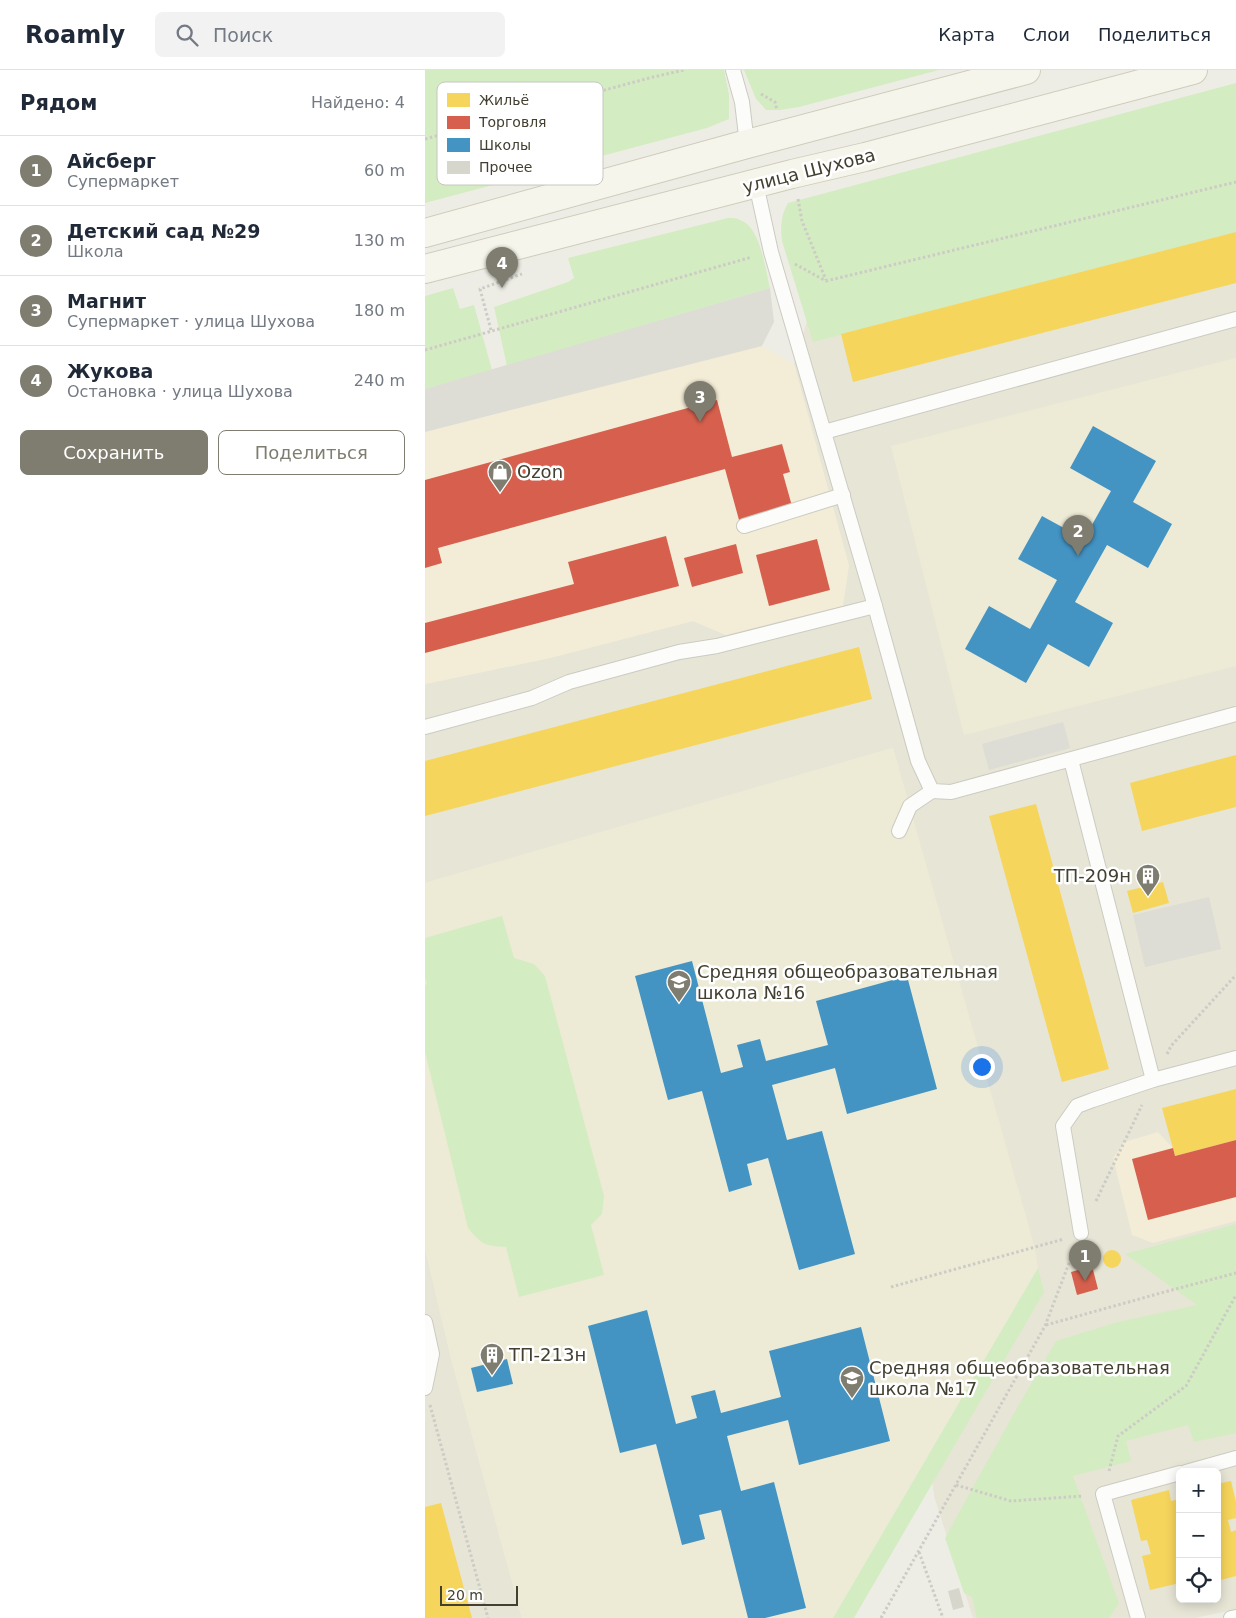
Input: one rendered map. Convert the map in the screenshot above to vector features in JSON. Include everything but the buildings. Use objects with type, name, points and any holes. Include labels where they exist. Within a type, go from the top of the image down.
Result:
[{"type":"main road","points":[[603,184],[1026,70]]},
{"type":"main road","name":"улица Шухова","points":[[425,269],[865,158],[1193,70]]},
{"type":"main road","points":[[747,144],[756,184]]},
{"type":"main road","points":[[425,233],[599,185]]},
{"type":"lane","points":[[733,70],[742,102],[747,144]]},
{"type":"lane","points":[[756,184],[771,252],[823,432],[919,761],[932,790]]},
{"type":"lane","points":[[823,432],[1236,319]]},
{"type":"lane","points":[[744,526],[843,496]]},
{"type":"lane","points":[[425,726],[532,698],[569,682],[679,652],[717,646],[875,606]]},
{"type":"lane","points":[[899,831],[910,806],[932,790],[951,792],[1236,714]]},
{"type":"lane","points":[[1071,760],[1153,1080]]},
{"type":"lane","points":[[1081,1233],[1063,1126],[1077,1106],[1153,1080],[1236,1058]]},
{"type":"lane","points":[[425,1322],[433,1354],[425,1388]]},
{"type":"lane","points":[[1200,1468],[1236,1458]]},
{"type":"lane","points":[[1138,1618],[1103,1494],[1176,1474]]},
{"type":"lane","points":[[1231,1618],[1236,1617]]},
{"type":"path","points":[[603,91],[684,70]]},
{"type":"path","points":[[425,350],[771,252],[826,280],[1236,182]]},
{"type":"path","points":[[491,330],[480,289],[523,273]]},
{"type":"path","points":[[881,1618],[1045,1326],[1081,1233],[1171,1046],[1236,975]]},
{"type":"path","points":[[891,1287],[1035,1248],[1081,1233]]},
{"type":"path","points":[[1045,1326],[1236,1273]]},
{"type":"path","points":[[956,1485],[1011,1501],[1103,1494],[1118,1436],[1186,1386],[1236,1295]]},
{"type":"path","points":[[425,1388],[488,1618]]},
{"type":"path","points":[[919,1551],[943,1618]]},
{"type":"shaded area","points":[[1236,153],[1236,1615],[1228,1611],[1195,1618],[973,1618],[934,1496],[929,1454],[1038,1268],[893,748],[425,883],[425,684],[550,658],[693,621],[726,635],[849,566],[794,364],[825,261]]},
{"type":"shaded area","points":[[770,288],[774,322],[762,346],[425,432],[425,389]]},
{"type":"shaded area","points":[[762,346],[794,364],[849,566],[843,606],[726,635],[693,621],[550,658],[425,684],[425,432]]},
{"type":"shaded area","points":[[1236,358],[1236,666],[964,735],[891,446]]},
{"type":"shaded area","points":[[1063,722],[1070,748],[989,770],[982,744]]},
{"type":"shaded area","points":[[893,748],[1035,1248],[1038,1268],[833,1618],[522,1618],[450,1354],[425,1248],[425,883]]},
{"type":"shaded area","points":[[1209,897],[1221,949],[1145,967],[1133,915]]},
{"type":"shaded area","points":[[1158,1132],[1173,1148],[1236,1140],[1236,1221],[1153,1243],[1132,1235],[1113,1158],[1124,1142]]},
{"type":"shaded area","points":[[425,1248],[450,1354],[522,1618],[425,1618]]},
{"type":"green space","points":[[425,70],[724,70],[729,95],[729,119],[707,128],[603,156],[603,82],[437,82],[437,185],[493,185],[425,203]]},
{"type":"green space","points":[[744,70],[939,70],[799,107],[766,110],[756,99]]},
{"type":"green space","points":[[1236,83],[1236,232],[813,342],[782,241],[782,221],[788,203]]},
{"type":"green space","points":[[728,218],[739,219],[753,231],[764,260],[770,288],[507,366],[494,307],[568,282],[574,278],[568,258]]},
{"type":"green space","points":[[453,288],[460,309],[474,305],[492,370],[425,389],[425,296]]},
{"type":"green space","points":[[502,916],[514,958],[534,964],[545,976],[604,1196],[602,1214],[591,1225],[604,1275],[519,1297],[506,1247],[484,1244],[468,1228],[425,1052],[425,986],[427,983],[425,978],[425,938]]},
{"type":"green space","points":[[1236,1224],[1236,1433],[1194,1442],[1188,1425],[1126,1441],[1131,1461],[1073,1476],[1119,1603],[1109,1618],[977,1618],[972,1597],[964,1593],[945,1538],[1056,1341],[1118,1322],[1197,1305],[1125,1254]]},
{"type":"green space","points":[[1038,1268],[1044,1292],[854,1618],[833,1618]]},
{"type":"place","name":"Жукова","points":[[502,288]]},
{"type":"place","name":"Магнит","points":[[700,422]]},
{"type":"place","name":"Ozon","points":[[500,493]]},
{"type":"place","name":"Детский сад №29","points":[[1078,556]]},
{"type":"place","name":"ТП-209н","points":[[1148,897]]},
{"type":"place","name":"Средняя общеобразовательная школа №16","points":[[679,1003]]},
{"type":"place","name":"Айсберг","points":[[1085,1281]]},
{"type":"place","name":"ТП-213н","points":[[492,1376]]},
{"type":"place","name":"Средняя общеобразовательная школа №17","points":[[852,1399]]}]
